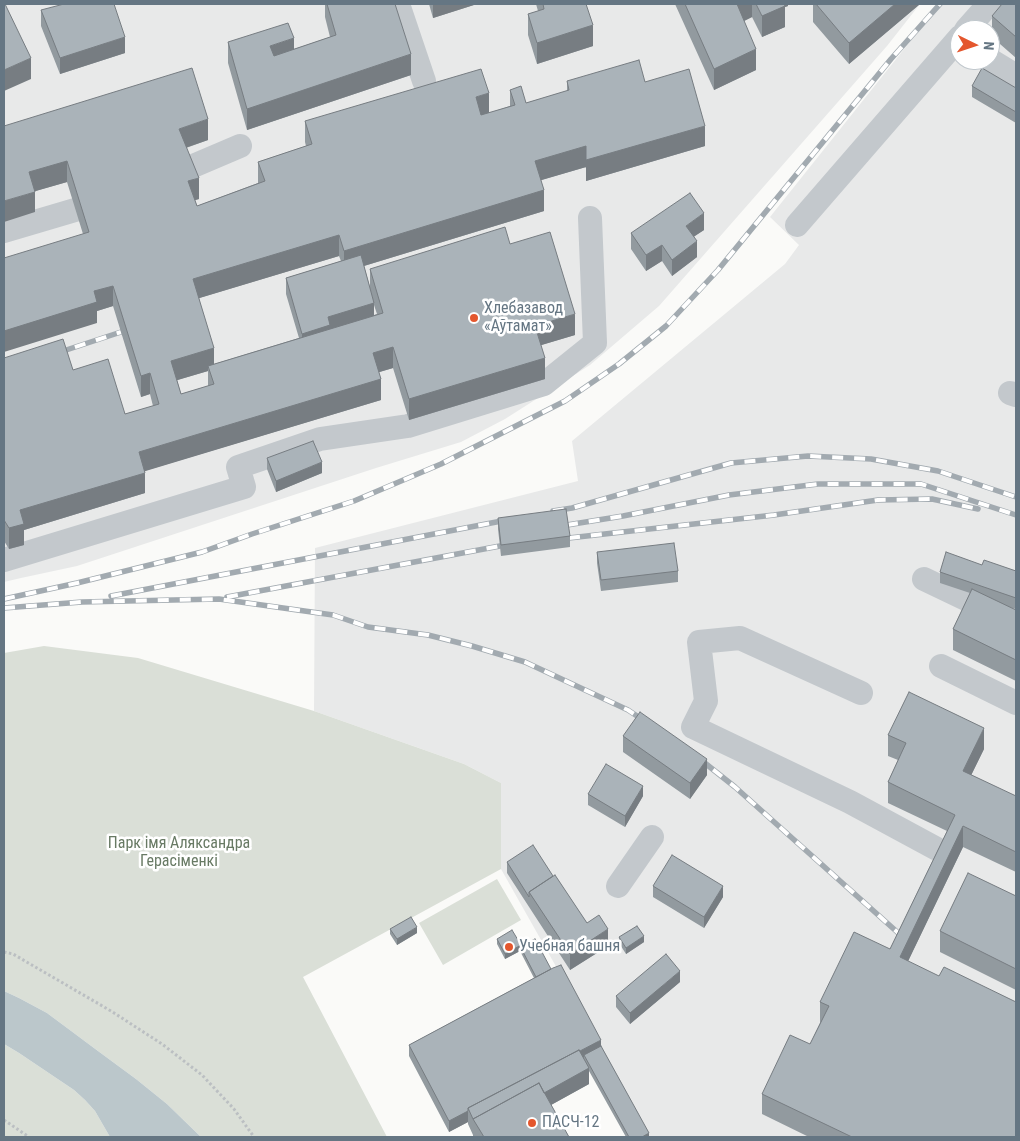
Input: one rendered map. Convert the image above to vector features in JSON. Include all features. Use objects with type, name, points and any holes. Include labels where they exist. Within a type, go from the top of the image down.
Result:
[{"type":"lane","points":[[398,4],[424,81]]},
{"type":"lane","points":[[975,20],[989,4]]},
{"type":"lane","points":[[797,225],[950,49]]},
{"type":"lane","points":[[1000,66],[1016,76]]},
{"type":"lane","points":[[186,169],[240,146]]},
{"type":"lane","points":[[4,231],[76,210]]},
{"type":"lane","points":[[4,560],[244,488],[238,467],[320,439],[408,426],[544,384],[595,343],[590,218]]},
{"type":"lane","points":[[924,579],[1016,623]]},
{"type":"lane","points":[[861,693],[740,638],[699,642],[706,701],[693,727],[850,802],[937,849]]},
{"type":"lane","points":[[941,666],[1016,702]]},
{"type":"lane","points":[[618,886],[652,837]]},
{"type":"path","points":[[4,952],[13,954],[111,1010],[162,1044],[202,1075],[234,1109],[254,1137]]},
{"type":"path","points":[[4,1120],[29,1137]]},
{"type":"shaded area","name":"Хлебазавод «Аўтамат»","points":[[4,4],[920,4],[887,46],[659,306],[590,365],[505,419],[461,442],[77,566],[4,582]]},
{"type":"shaded area","points":[[940,4],[1016,4],[1016,1137],[648,1137],[501,869],[501,783],[464,764],[314,711],[315,548],[578,481],[572,441],[785,264],[799,245],[770,217]]},
{"type":"shaded area","points":[[4,991],[47,1013],[136,1079],[167,1104],[201,1137],[110,1137],[95,1111],[74,1090],[4,1044]]},
{"type":"green space","name":"Парк імя Аляксандра Герасіменкі","points":[[44,646],[138,658],[314,711],[464,764],[501,783],[501,869],[303,977],[387,1137],[201,1137],[167,1104],[136,1079],[47,1013],[4,991],[4,653]]},
{"type":"green space","points":[[497,879],[521,920],[443,965],[419,923]]},
{"type":"green space","points":[[4,1044],[74,1090],[95,1111],[110,1137],[4,1137]]},
{"type":"building","points":[[4,4],[31,58],[4,70]]},
{"type":"building","points":[[64,4],[114,4],[125,37],[60,58],[41,10]]},
{"type":"building","points":[[327,4],[395,4],[411,54],[247,109],[228,42],[288,23],[294,38],[270,46],[274,56],[336,35]]},
{"type":"building","points":[[543,4],[586,4],[593,25],[537,43],[528,14],[544,9]]},
{"type":"building","points":[[685,4],[737,4],[756,49],[714,69]]},
{"type":"building","points":[[756,4],[784,4],[785,6],[762,16]]},
{"type":"building","points":[[816,4],[895,4],[849,43]]},
{"type":"building","points":[[1002,4],[1016,4],[1016,37],[1000,23],[1000,20],[997,20],[992,16]]},
{"type":"building","name":"Хлебазавод «Аўтамат»","points":[[639,60],[645,82],[689,69],[705,126],[586,160],[586,146],[535,161],[544,190],[344,251],[339,235],[193,279],[214,348],[171,361],[181,394],[214,384],[208,366],[383,313],[370,269],[505,227],[510,244],[550,232],[575,314],[535,326],[545,358],[409,399],[393,347],[373,353],[381,379],[139,452],[145,473],[20,510],[24,524],[9,528],[4,520],[4,358],[63,339],[73,370],[108,359],[125,414],[159,404],[150,373],[141,376],[113,286],[94,291],[97,302],[4,331],[4,258],[89,232],[67,161],[29,172],[35,192],[4,201],[4,126],[192,68],[208,119],[179,129],[199,178],[188,181],[197,206],[265,181],[258,162],[312,144],[305,121],[481,69],[489,93],[476,97],[481,115],[515,105],[510,90],[521,86],[526,103],[569,90],[567,81]]},
{"type":"building","points":[[981,70],[985,70],[1016,88],[1016,112],[972,86]]},
{"type":"building","points":[[690,193],[704,213],[686,226],[697,241],[672,260],[662,245],[646,255],[631,233]]},
{"type":"building","points":[[361,255],[374,303],[328,317],[330,325],[302,334],[286,278]]},
{"type":"building","points":[[313,441],[322,462],[276,481],[267,458]]},
{"type":"building","points":[[566,509],[570,536],[501,545],[498,518]]},
{"type":"building","points":[[674,543],[678,571],[601,580],[597,552]]},
{"type":"building","points":[[946,552],[982,565],[984,560],[1016,571],[1016,598],[940,572]]},
{"type":"building","points":[[972,589],[1016,610],[1016,660],[953,629]]},
{"type":"building","points":[[909,692],[984,728],[963,771],[1016,796],[1016,852],[963,826],[900,957],[939,976],[944,967],[1016,1002],[1016,1137],[852,1137],[762,1094],[790,1035],[810,1044],[829,1006],[820,1002],[854,932],[890,949],[955,815],[888,782],[906,743],[888,735]]},
{"type":"building","points":[[640,712],[707,759],[690,783],[623,736]]},
{"type":"building","points":[[606,764],[643,786],[625,816],[588,794]]},
{"type":"building","points":[[533,845],[553,876],[529,892],[529,897],[507,862]]},
{"type":"building","points":[[672,855],[723,886],[704,917],[653,886]]},
{"type":"building","points":[[968,873],[1016,896],[1016,969],[940,931]]},
{"type":"building","points":[[555,875],[587,923],[599,915],[608,929],[570,954],[529,892]]},
{"type":"building","points":[[411,917],[417,927],[397,939],[390,929]]},
{"type":"building","points":[[637,926],[644,936],[626,948],[619,937]]},
{"type":"building","name":"Учебная башня","points":[[512,930],[521,945],[505,954],[497,939]]},
{"type":"building","points":[[535,939],[551,969],[536,977],[520,946]]},
{"type":"building","points":[[666,954],[680,971],[630,1013],[616,996]]},
{"type":"building","points":[[561,965],[601,1040],[468,1108],[468,1111],[449,1121],[409,1045]]},
{"type":"building","points":[[601,1046],[649,1133],[642,1137],[629,1137],[584,1055]]},
{"type":"building","points":[[579,1050],[589,1068],[544,1093],[539,1083],[473,1119],[468,1108]]},
{"type":"building","points":[[539,1083],[569,1137],[484,1137],[473,1119]]},
{"type":"railway","points":[[4,599],[202,552],[354,501],[441,464],[565,401],[619,364],[666,326],[718,270],[891,59],[940,4]]},
{"type":"railway","points":[[54,354],[121,332]]},
{"type":"railway","points":[[553,511],[572,508],[731,463],[808,456],[871,459],[938,471],[1016,497]]},
{"type":"railway","points":[[567,525],[729,495],[818,484],[921,484],[1016,515]]},
{"type":"railway","points":[[569,538],[774,515],[878,500],[932,499],[978,509]]},
{"type":"railway","points":[[111,596],[512,519]]},
{"type":"railway","points":[[227,597],[500,546]]},
{"type":"railway","points":[[4,608],[82,602],[219,599],[333,615],[368,627],[428,635],[525,662],[628,710],[649,724]]},
{"type":"railway","points":[[696,756],[735,787],[905,939]]},
{"type":"place","name":"Хлебазавод «Аўтамат»","points":[[474,318]]},
{"type":"place","name":"Учебная башня","points":[[509,947]]},
{"type":"place","name":"ПАСЧ-12","points":[[532,1123]]}]
